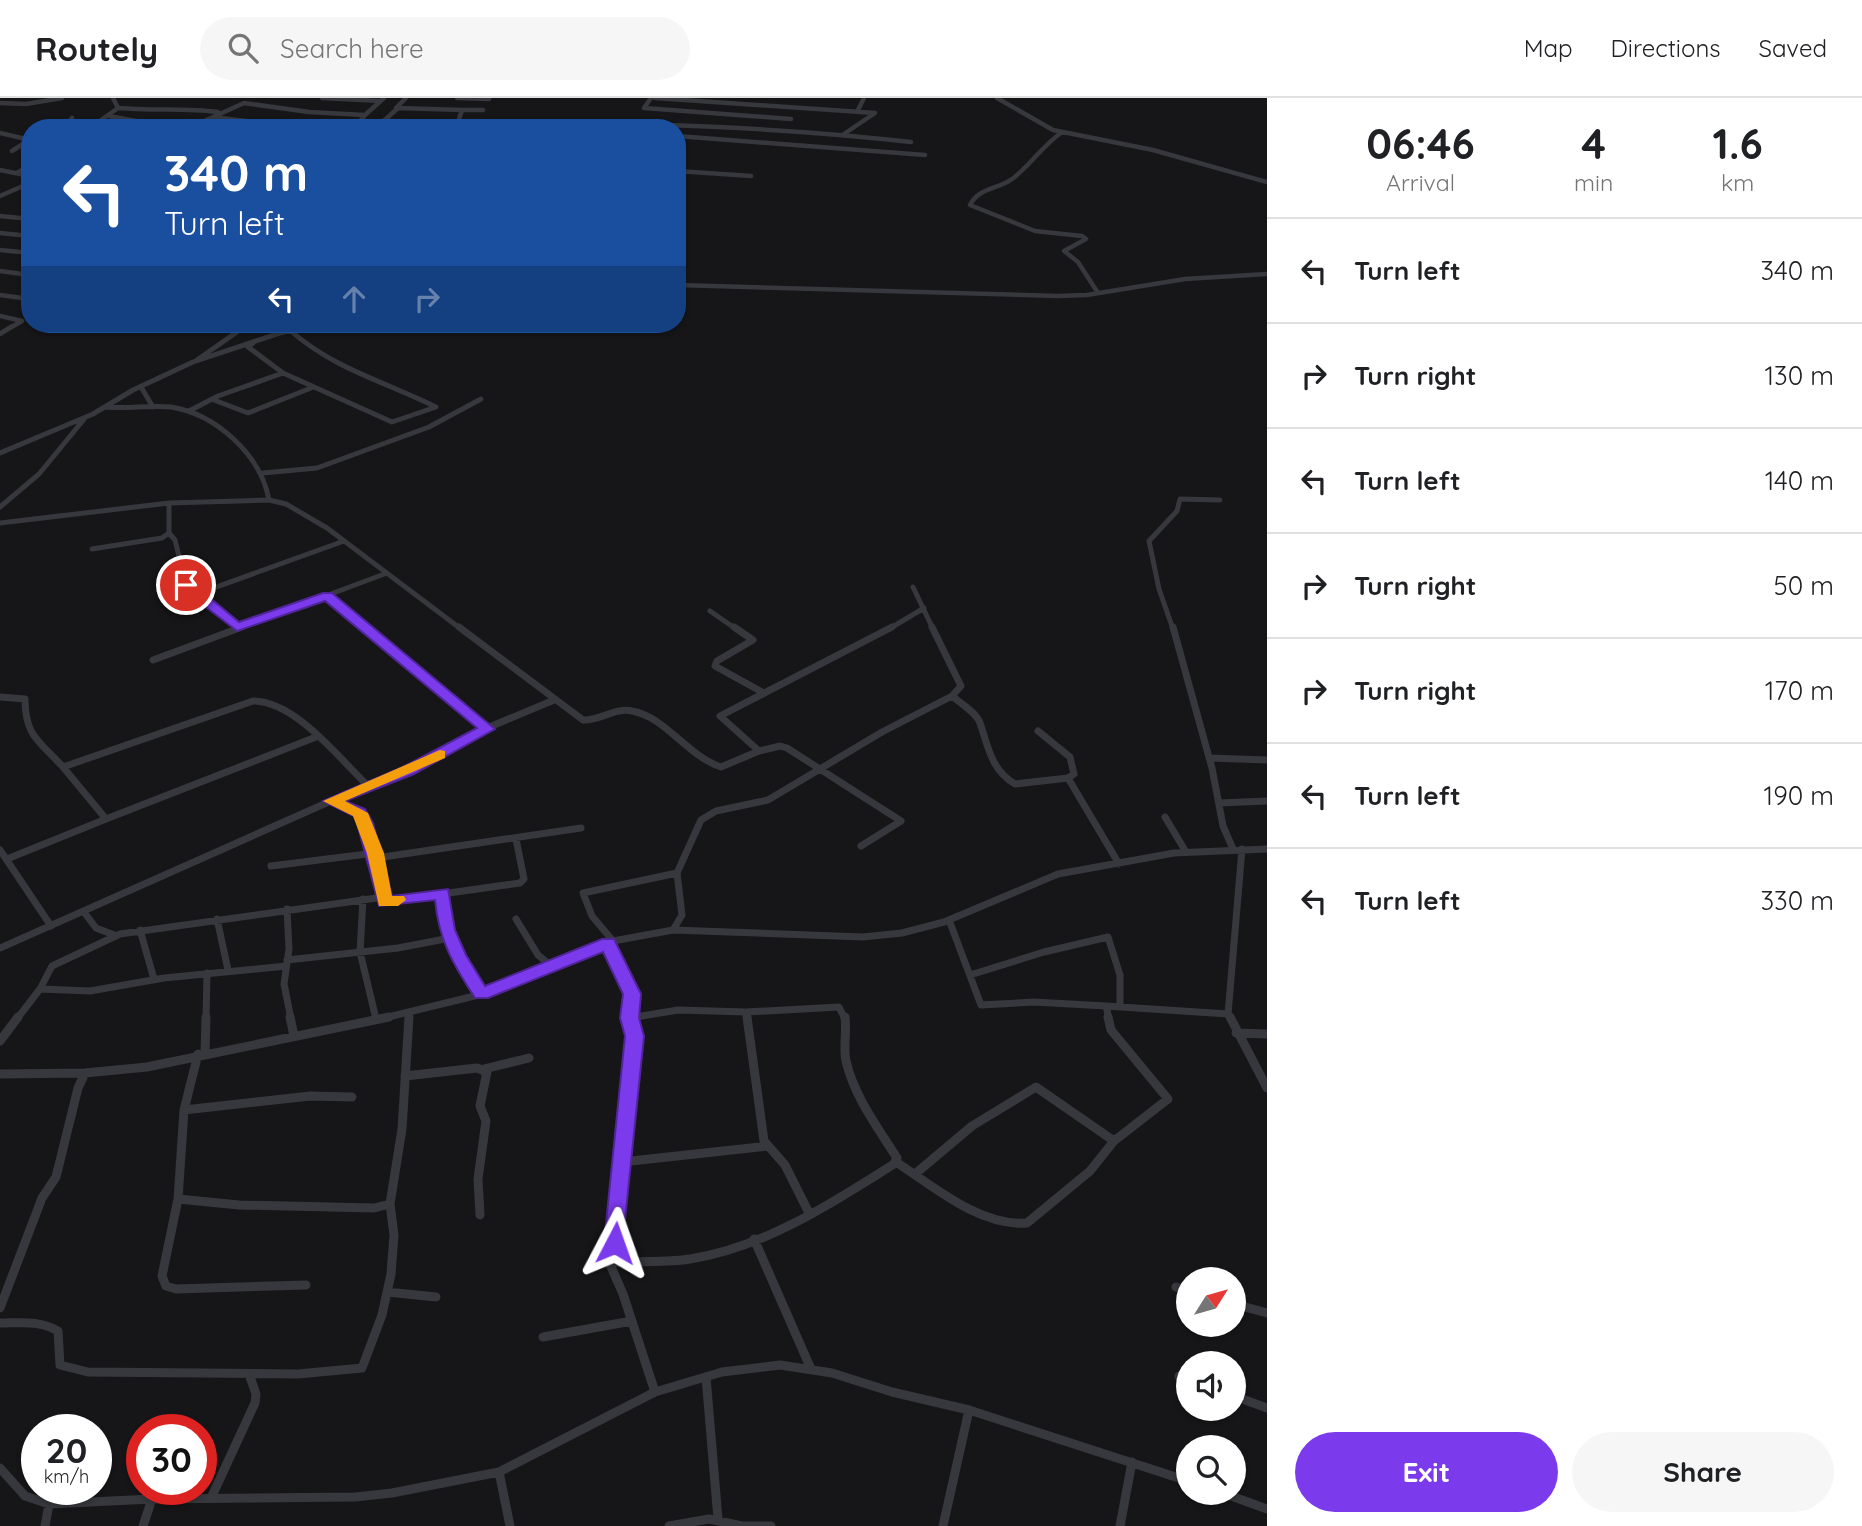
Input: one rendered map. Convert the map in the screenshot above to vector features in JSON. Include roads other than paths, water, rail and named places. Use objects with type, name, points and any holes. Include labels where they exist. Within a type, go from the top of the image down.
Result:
[{"type":"street","points":[[30,103],[33,98]]},
{"type":"street","points":[[0,103],[30,103],[62,98]]},
{"type":"street","points":[[113,98],[118,108]]},
{"type":"street","points":[[309,113],[323,98],[382,99]]},
{"type":"street","points":[[384,119],[406,98]]},
{"type":"street","points":[[457,98],[489,99]]},
{"type":"street","points":[[791,119],[644,108],[653,98],[858,110],[875,114],[844,134]]},
{"type":"street","points":[[750,103],[754,98]]},
{"type":"street","points":[[858,110],[864,98]]},
{"type":"street","points":[[997,98],[1044,126],[1062,132],[1153,149],[1267,182]]},
{"type":"street","points":[[362,119],[382,99]]},
{"type":"street","points":[[678,112],[681,99]]},
{"type":"street","points":[[786,106],[789,99]]},
{"type":"street","points":[[209,118],[244,103],[309,113],[365,115]]},
{"type":"street","points":[[820,108],[824,103]]},
{"type":"street","points":[[104,119],[118,108],[166,112],[182,108],[220,112]]},
{"type":"street","points":[[396,108],[483,110]]},
{"type":"street","points":[[459,119],[462,110]]},
{"type":"street","points":[[109,116],[132,119]]},
{"type":"street","points":[[209,118],[220,116],[239,119]]},
{"type":"street","points":[[686,126],[844,134],[911,142]]},
{"type":"street","points":[[1062,132],[1041,147],[1011,180],[988,188],[970,202],[970,205],[1035,231],[1082,236],[1086,239],[1064,251],[1078,261],[1098,293]]},
{"type":"street","points":[[0,133],[21,138]]},
{"type":"street","points":[[686,137],[925,156]]},
{"type":"street","points":[[12,151],[21,145]]},
{"type":"street","points":[[0,170],[21,174]]},
{"type":"street","points":[[17,173],[21,171]]},
{"type":"street","points":[[686,172],[751,176]]},
{"type":"street","points":[[0,196],[21,187]]},
{"type":"street","points":[[0,189],[12,191]]},
{"type":"street","points":[[0,216],[21,218]]},
{"type":"street","points":[[0,233],[21,235]]},
{"type":"street","points":[[0,243],[9,234]]},
{"type":"street","points":[[0,250],[21,252]]},
{"type":"street","points":[[0,271],[21,274]]},
{"type":"street","points":[[686,285],[1031,296],[1098,293],[1185,279],[1267,274]]},
{"type":"street","points":[[0,295],[21,298]]},
{"type":"street","points":[[0,316],[21,321]]},
{"type":"street","points":[[0,334],[21,322]]},
{"type":"street","points":[[193,362],[236,333]]},
{"type":"street","points":[[0,453],[86,417],[193,362],[284,333]]},
{"type":"street","points":[[260,340],[248,347],[283,373],[312,388],[395,422],[436,407],[348,373],[303,343],[293,333]]},
{"type":"street","points":[[189,411],[194,404],[283,373]]},
{"type":"street","points":[[141,387],[153,407]]},
{"type":"street","points":[[210,399],[222,401],[248,413],[312,388]]},
{"type":"street","points":[[263,473],[317,468],[429,427],[481,399]]},
{"type":"street","points":[[105,407],[153,407],[189,411],[239,445],[263,473],[268,484],[269,500]]},
{"type":"street","points":[[0,507],[39,474],[86,417]]},
{"type":"street","points":[[1220,500],[1180,499],[1177,511],[1149,541],[1159,589],[1173,628],[1209,758],[1223,826],[1237,849],[1228,1014],[1236,1033],[1263,1075],[1267,1088]]},
{"type":"street","points":[[0,523],[169,503],[269,500],[300,512],[344,541],[583,720],[590,721],[628,710],[635,712],[665,730],[685,749],[715,766],[728,765],[759,751],[780,746],[787,748],[901,821],[861,846]]},
{"type":"street","points":[[169,503],[169,533],[175,540],[186,585],[237,627]]},
{"type":"street","points":[[92,549],[154,541],[169,533]]},
{"type":"street","points":[[197,594],[344,541]]},
{"type":"street","points":[[153,660],[387,573]]},
{"type":"street","points":[[673,930],[682,915],[682,895],[677,873],[701,820],[716,811],[768,800],[882,732],[952,696],[961,687],[913,587]]},
{"type":"street","points":[[327,596],[487,729]]},
{"type":"street","points":[[759,751],[752,742],[719,718],[762,692],[924,608]]},
{"type":"street","points":[[710,611],[753,640],[718,661],[715,666],[762,692]]},
{"type":"street","points":[[952,696],[980,721],[981,737],[1000,773],[1008,782],[1015,784],[1068,778],[1074,774],[1070,757],[1057,748],[1051,736],[1038,731]]},
{"type":"street","points":[[0,697],[25,699],[25,722],[29,731],[106,819]]},
{"type":"street","points":[[0,948],[367,785],[430,760],[487,729],[554,700]]},
{"type":"street","points":[[63,767],[253,701],[265,701],[290,711],[367,785]]},
{"type":"street","points":[[7,859],[316,737]]},
{"type":"street","points":[[1209,758],[1267,760]]},
{"type":"street","points":[[1068,778],[1119,864]]},
{"type":"street","points":[[331,801],[360,813],[376,856],[385,902],[520,883],[524,879],[516,839]]},
{"type":"street","points":[[1219,803],[1267,801]]},
{"type":"street","points":[[1165,817],[1186,852]]},
{"type":"street","points":[[271,866],[516,839],[565,828],[581,828]]},
{"type":"street","points":[[0,1074],[85,1073],[147,1067],[409,1013],[481,994],[610,942],[673,930],[863,937],[902,933],[949,920],[1041,880],[1186,852],[1267,849]]},
{"type":"street","points":[[0,850],[51,926]]},
{"type":"street","points":[[609,1262],[615,1251],[635,1036],[629,1018],[632,994],[610,942],[592,916],[583,893],[677,873]]},
{"type":"street","points":[[442,893],[450,939],[481,994]]},
{"type":"street","points":[[0,1041],[40,989],[52,966],[117,936],[139,930],[384,897]]},
{"type":"street","points":[[363,900],[360,952],[376,1018]]},
{"type":"street","points":[[286,909],[287,963],[284,984],[294,1036]]},
{"type":"street","points":[[84,912],[96,928],[117,936]]},
{"type":"street","points":[[217,919],[228,970]]},
{"type":"street","points":[[516,919],[538,955],[550,965]]},
{"type":"street","points":[[949,920],[981,1005],[1034,1002],[1228,1014]]},
{"type":"street","points":[[139,930],[154,979]]},
{"type":"street","points":[[970,975],[1044,952],[1108,937],[1120,975],[1120,1006]]},
{"type":"street","points":[[40,989],[71,993],[154,979],[450,939]]},
{"type":"street","points":[[206,973],[201,1054],[184,1110],[178,1199],[162,1276],[166,1286],[176,1289],[306,1285]]},
{"type":"street","points":[[629,1018],[678,1010],[746,1012],[834,1005],[845,1012],[845,1058],[851,1077],[896,1162],[976,1211],[1007,1223],[1027,1223],[1101,1163],[1125,1128],[1143,1119],[1168,1099],[1111,1030],[1106,1006]]},
{"type":"street","points":[[746,1012],[764,1141],[785,1165],[809,1213]]},
{"type":"street","points":[[0,1324],[35,1323],[52,1327],[58,1331],[60,1365],[88,1372],[132,1370],[157,1374],[298,1374],[362,1368],[387,1292],[394,1235],[390,1204],[402,1129],[409,1013]]},
{"type":"street","points":[[1236,1033],[1267,1034]]},
{"type":"street","points":[[405,1076],[484,1069],[529,1058]]},
{"type":"street","points":[[480,1215],[478,1179],[486,1121],[480,1106],[487,1072],[484,1069]]},
{"type":"street","points":[[0,1308],[43,1198],[56,1177],[78,1088],[85,1073]]},
{"type":"street","points":[[915,1174],[954,1137],[998,1107],[1036,1087],[1114,1142]]},
{"type":"street","points":[[184,1110],[210,1111],[263,1100],[327,1094],[352,1097]]},
{"type":"street","points":[[622,1162],[768,1146]]},
{"type":"street","points":[[609,1262],[689,1259],[739,1247],[765,1237],[851,1192],[896,1162]]},
{"type":"street","points":[[178,1199],[239,1205],[374,1208],[390,1204]]},
{"type":"street","points":[[754,1239],[811,1369]]},
{"type":"street","points":[[609,1262],[622,1287],[655,1392]]},
{"type":"street","points":[[387,1292],[436,1297]]},
{"type":"street","points":[[1246,1307],[1267,1313]]},
{"type":"street","points":[[543,1338],[632,1321]]},
{"type":"street","points":[[217,1498],[355,1497],[499,1472],[655,1392],[754,1366],[811,1369],[969,1410],[1176,1477]]},
{"type":"street","points":[[217,1485],[255,1404],[256,1394],[248,1374]]},
{"type":"street","points":[[706,1377],[718,1520]]},
{"type":"street","points":[[1246,1400],[1267,1408]]},
{"type":"street","points":[[943,1526],[969,1410]]},
{"type":"street","points":[[1120,1526],[1132,1462]]},
{"type":"street","points":[[0,1468],[21,1492]]},
{"type":"street","points":[[499,1472],[510,1526]]},
{"type":"street","points":[[1246,1502],[1267,1510]]},
{"type":"street","points":[[46,1526],[48,1505]]},
{"type":"street","points":[[143,1526],[150,1505]]},
{"type":"street","points":[[669,1526],[718,1520],[742,1526],[771,1526]]}]
